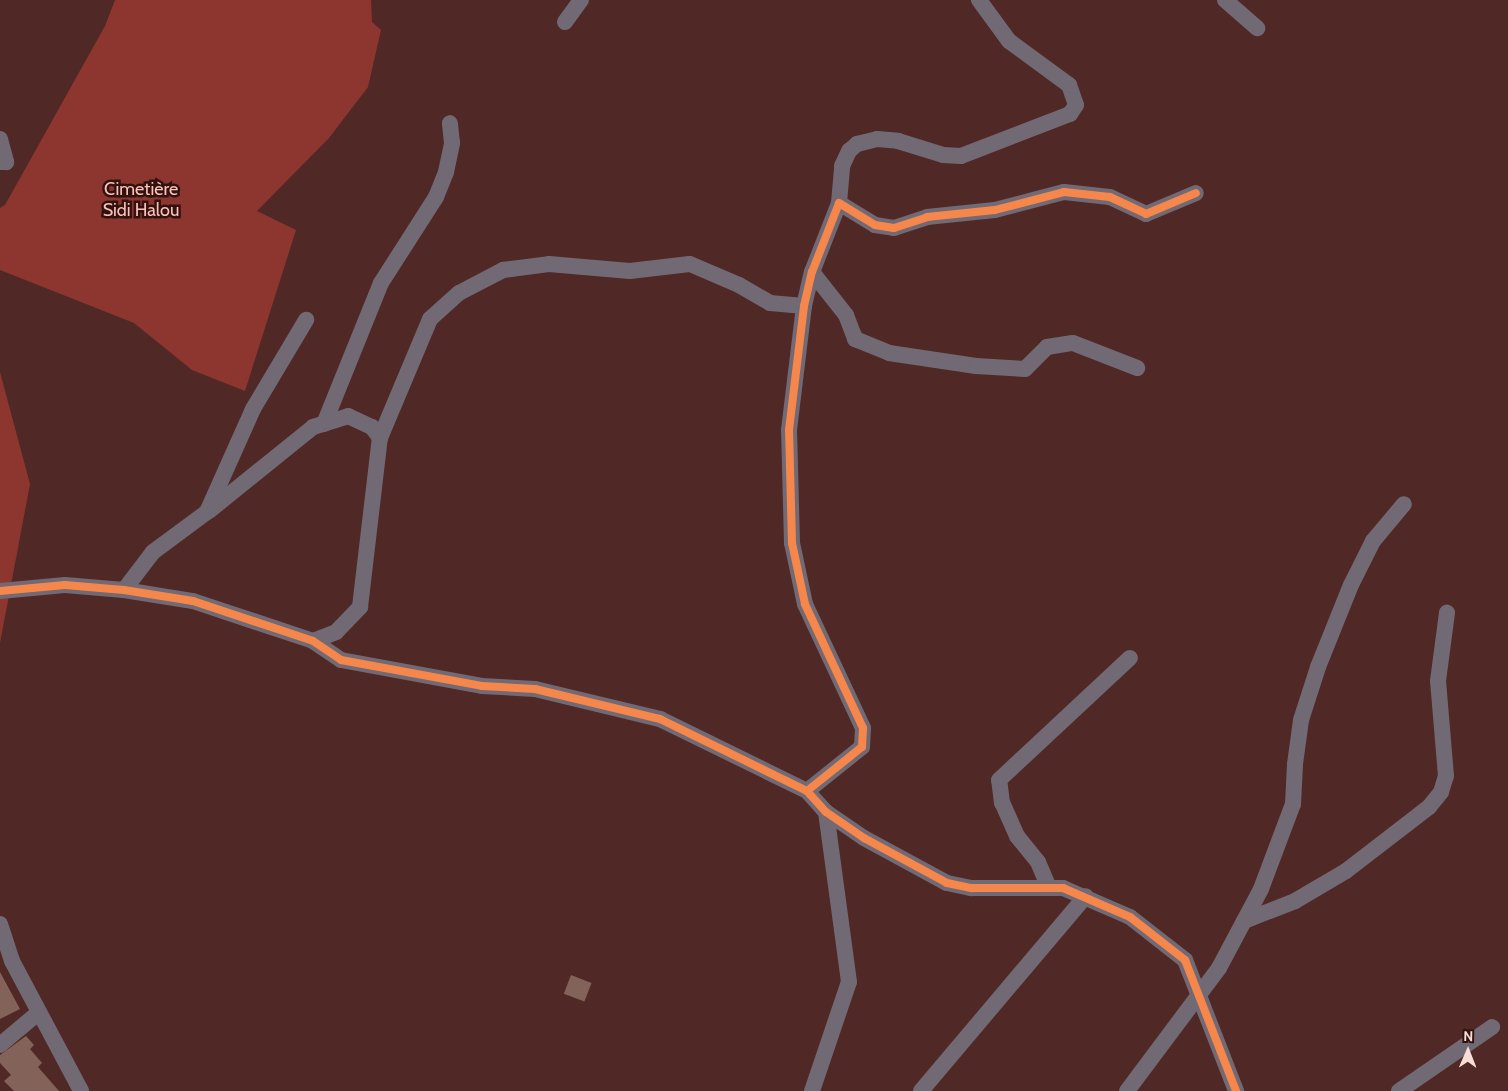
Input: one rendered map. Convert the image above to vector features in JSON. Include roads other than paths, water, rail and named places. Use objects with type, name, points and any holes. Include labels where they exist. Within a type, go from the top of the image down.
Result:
[{"type":"street","points":[[564,22],[581,0]]},
{"type":"street","points":[[807,792],[862,747],[863,728],[805,604],[792,543],[789,430],[804,306],[812,272],[839,203],[842,166],[848,151],[857,144],[877,139],[891,140],[943,155],[961,156],[1054,122],[1073,110],[1076,105],[1075,94],[1069,85],[1010,41],[979,0]]},
{"type":"street","points":[[1225,0],[1257,28]]},
{"type":"street","points":[[324,424],[381,283],[440,189],[452,143],[450,123]]},
{"type":"street","points":[[0,140],[6,162],[0,162]]},
{"type":"street","points":[[839,203],[874,225],[894,228],[927,217],[995,210],[1064,192],[1110,197],[1146,214],[1196,193]]},
{"type":"street","points":[[313,641],[336,632],[360,607],[380,438],[430,319],[459,293],[503,270],[549,264],[630,271],[690,264],[739,285],[770,303],[804,306]]},
{"type":"street","points":[[812,272],[846,315],[855,339],[889,353],[976,366],[1025,369],[1047,347],[1073,343],[1136,368]]},
{"type":"street","points":[[207,512],[253,409],[306,320]]},
{"type":"street","points":[[124,590],[153,552],[207,512],[313,427],[348,416],[372,427],[380,438]]},
{"type":"street","points":[[1127,1091],[1199,991],[1219,968],[1261,889],[1293,804],[1294,764],[1301,720],[1318,667],[1351,585],[1373,541],[1404,504]]},
{"type":"street","points":[[0,591],[65,585],[124,590],[193,602],[313,641],[342,660],[482,686],[535,689],[660,718],[807,792],[826,812],[864,838],[947,883],[971,888],[1063,888],[1086,896],[1130,917],[1165,942],[1185,960],[1199,991],[1236,1091]]},
{"type":"street","points":[[1244,921],[1295,901],[1346,871],[1429,807],[1441,792],[1446,776],[1438,682],[1447,613]]},
{"type":"street","points":[[1050,888],[1038,862],[1017,836],[1002,803],[999,780],[1130,658]]},
{"type":"street","points":[[812,1091],[849,982],[826,812]]},
{"type":"street","points":[[920,1091],[1086,896]]},
{"type":"street","points":[[0,924],[12,961],[38,1014],[81,1091]]},
{"type":"street","points":[[0,1045],[38,1014]]},
{"type":"street","points":[[1399,1091],[1492,1027]]},
{"type":"park label","name":"Cimetière Sidi Halou","points":[[141,200]]}]
